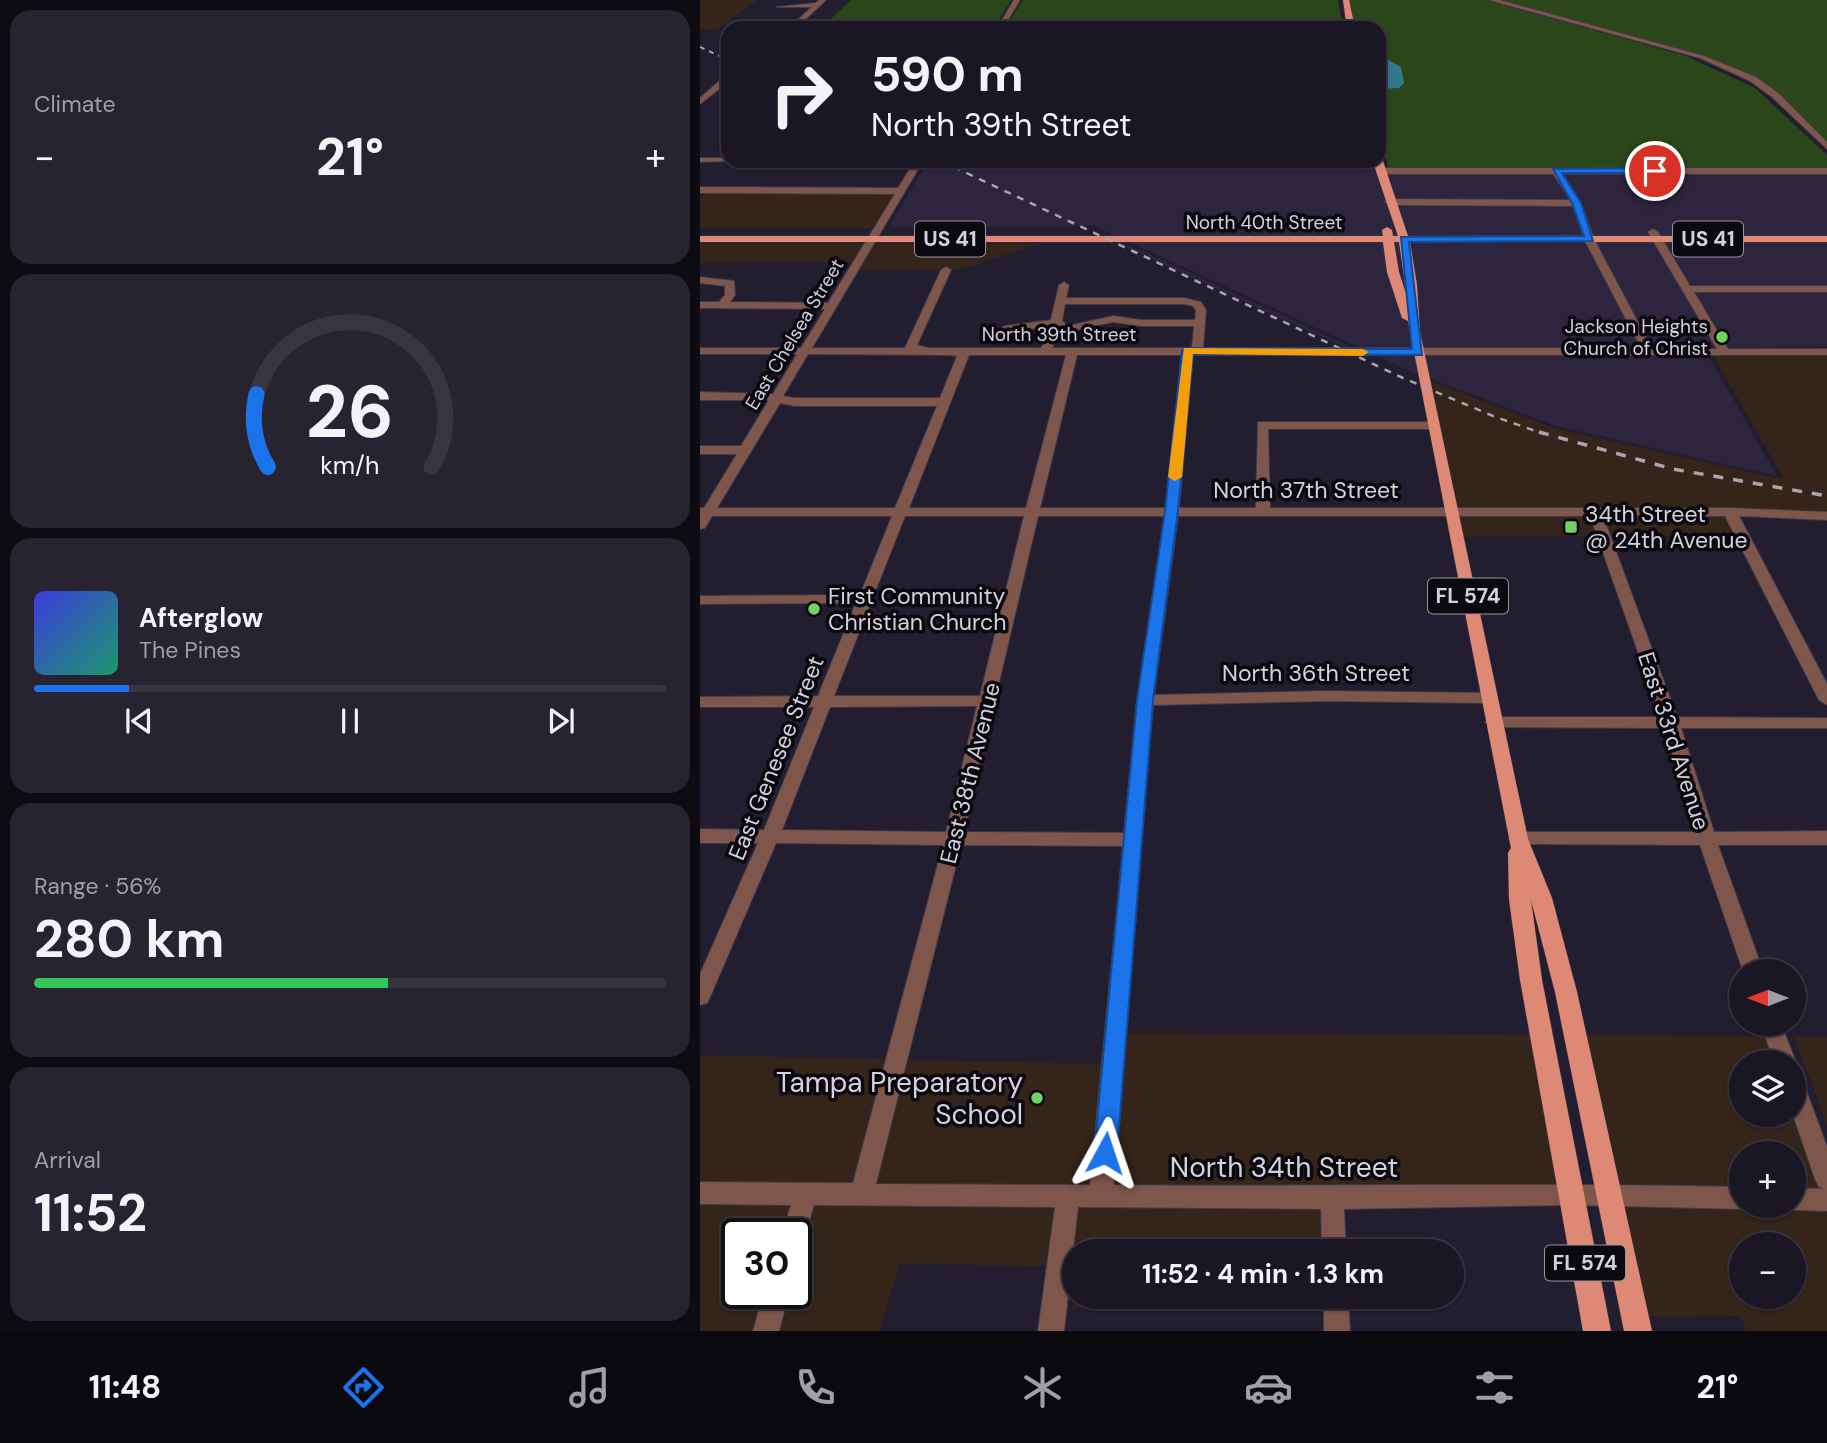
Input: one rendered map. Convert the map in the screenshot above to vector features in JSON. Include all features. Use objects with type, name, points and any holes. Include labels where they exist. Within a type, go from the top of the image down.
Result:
[{"type":"main road","points":[[1346,0],[1350,21]]},
{"type":"main road","name":"FL 574","points":[[1380,168],[1389,202],[1403,236],[1412,289],[1414,332],[1518,839],[1541,898],[1548,925],[1611,1195],[1638,1331]]},
{"type":"main road","name":"FL 574","points":[[1389,202],[1387,236],[1401,302],[1414,332]]},
{"type":"main road","name":"North 40th Street","points":[[700,239],[738,236],[1784,235],[1827,231]]},
{"type":"main road","name":"North 40th Street","points":[[700,232],[738,236]]},
{"type":"main road","name":"North 40th Street","points":[[1784,235],[1827,239]]},
{"type":"main road","name":"FL 574","points":[[1518,839],[1520,899],[1531,980],[1597,1331]]},
{"type":"street","points":[[1004,21],[1017,0]]},
{"type":"street","points":[[1492,0],[1702,57],[1753,79],[1775,95],[1827,147]]},
{"type":"street","points":[[780,7],[820,3]]},
{"type":"street","points":[[800,21],[820,3]]},
{"type":"street","points":[[700,102],[721,84]]},
{"type":"street","points":[[700,160],[721,160]]},
{"type":"street","points":[[1386,166],[1556,171],[1827,171]]},
{"type":"street","name":"East Chelsea Street","points":[[700,526],[704,512],[745,450],[915,168]]},
{"type":"street","points":[[1556,171],[1577,203],[1588,235],[1648,351]]},
{"type":"street","points":[[701,192],[902,191]]},
{"type":"street","points":[[1389,202],[1577,203]]},
{"type":"street","points":[[1655,235],[1724,351]]},
{"type":"street","name":"East Genesee Street","points":[[701,992],[770,837],[964,353],[910,348],[946,270]]},
{"type":"street","points":[[700,280],[730,283],[730,295],[722,305]]},
{"type":"street","points":[[1056,322],[1064,285]]},
{"type":"street","points":[[1688,289],[1827,289]]},
{"type":"street","points":[[1059,301],[1191,302],[1200,306],[1200,323],[1192,351],[1145,700],[1101,1196]]},
{"type":"street","points":[[700,305],[831,306]]},
{"type":"street","points":[[1045,351],[1050,340],[1066,330],[1113,319],[1141,323],[1200,323]]},
{"type":"street","points":[[1005,329],[1028,328],[1056,322]]},
{"type":"street","points":[[1056,322],[1066,330]]},
{"type":"street","name":"North 39th Street","points":[[700,351],[1827,352]]},
{"type":"street","name":"East 38th Avenue","points":[[862,1193],[954,838],[1031,511],[1072,352]]},
{"type":"street","points":[[700,396],[776,397],[794,402],[946,402]]},
{"type":"street","points":[[1263,511],[1262,425],[1433,426]]},
{"type":"street","points":[[700,450],[745,450]]},
{"type":"street","name":"North 37th Street","points":[[704,512],[1450,511],[1730,512],[1827,516]]},
{"type":"street","name":"East 33rd Avenue","points":[[1595,512],[1671,723],[1707,839],[1749,959]]},
{"type":"street","points":[[1730,512],[1827,700]]},
{"type":"street","points":[[700,600],[864,599]]},
{"type":"street","name":"North 36th Street","points":[[1145,700],[1327,696],[1488,698]]},
{"type":"street","points":[[700,702],[988,701]]},
{"type":"street","points":[[1493,722],[1827,723]]},
{"type":"street","points":[[700,836],[1133,840]]},
{"type":"street","points":[[1518,839],[1827,838]]},
{"type":"street","points":[[1806,1120],[1827,1179]]},
{"type":"street","name":"North 34th Street","points":[[700,1193],[1332,1198],[1573,1194],[1729,1198]]},
{"type":"street","points":[[799,1218],[806,1193]]},
{"type":"street","points":[[1051,1331],[1068,1196]]},
{"type":"street","points":[[1332,1198],[1334,1239]]},
{"type":"street","points":[[1806,1199],[1827,1200]]},
{"type":"street","points":[[766,1331],[772,1309]]},
{"type":"street","points":[[1336,1309],[1337,1331]]},
{"type":"shaded area","points":[[700,0],[757,0],[729,21],[721,21],[718,29],[700,29]]},
{"type":"shaded area","points":[[924,168],[1827,171],[1827,347],[1704,348],[1777,476],[1556,426],[1412,372],[1094,226],[889,227]]},
{"type":"shaded area","points":[[707,192],[896,192],[875,228],[700,228],[700,199]]},
{"type":"shaded area","points":[[700,244],[865,244],[853,262],[700,263]]},
{"type":"shaded area","points":[[875,244],[1039,244],[962,269],[859,271]]},
{"type":"shaded area","points":[[1121,245],[1129,245],[1358,350],[1350,350]]},
{"type":"shaded area","points":[[1712,354],[1827,354],[1827,513],[1457,508],[1430,381],[1554,428],[1775,478],[1783,477]]},
{"type":"shaded area","points":[[1458,515],[1589,515],[1596,536],[1463,537]]},
{"type":"shaded area","points":[[1603,515],[1724,515],[1735,536],[1611,536]]},
{"type":"shaded area","points":[[1127,1033],[1531,1035],[1559,1184],[1331,1188],[1115,1186]]},
{"type":"shaded area","points":[[1587,1035],[1772,1036],[1777,1050],[1729,1050],[1729,1127],[1799,1127],[1805,1141],[1729,1141],[1729,1188],[1621,1186]]},
{"type":"shaded area","points":[[1794,1037],[1827,1037],[1827,1125],[1806,1069],[1806,1050],[1799,1050]]},
{"type":"shaded area","points":[[700,1055],[886,1059],[853,1183],[700,1183]]},
{"type":"shaded area","points":[[908,1060],[1102,1064],[1090,1186],[877,1183]]},
{"type":"shaded area","points":[[1806,1143],[1826,1190],[1806,1189]]},
{"type":"shaded area","points":[[791,1203],[787,1218],[721,1218],[721,1309],[759,1309],[752,1331],[700,1331],[700,1204]]},
{"type":"shaded area","points":[[816,1203],[1054,1206],[1046,1266],[900,1264],[879,1331],[779,1331],[785,1309],[812,1309],[812,1218]]},
{"type":"shaded area","points":[[1079,1206],[1320,1208],[1321,1239],[1075,1239]]},
{"type":"shaded area","points":[[1625,1206],[1729,1208],[1729,1218],[1806,1218],[1806,1210],[1827,1210],[1827,1331],[1746,1331],[1741,1316],[1649,1317]]},
{"type":"green space","points":[[851,0],[1011,0],[998,21],[828,21]]},
{"type":"green space","points":[[1023,0],[1338,0],[1342,21],[1010,21]]},
{"type":"green space","points":[[1349,0],[1485,0],[1686,56],[1755,88],[1827,155],[1827,171],[1389,171],[1386,158],[1386,21],[1354,21]]},
{"type":"green space","points":[[1496,0],[1827,0],[1827,142],[1780,95],[1761,81],[1735,68],[1691,52]]},
{"type":"water","points":[[1386,59],[1401,67],[1404,83],[1399,88],[1386,89]]},
{"type":"railway","points":[[700,47],[721,57]]},
{"type":"railway","points":[[956,168],[1403,378],[1544,434]]},
{"type":"railway","points":[[1539,432],[1673,469],[1827,496]]},
{"type":"slow traffic","points":[[1175,477],[1188,351],[1363,352]]},
{"type":"place","name":"Jackson Heights Church of Christ","points":[[1722,337]]},
{"type":"place","name":"34th Street @ 24th Avenue","points":[[1571,527]]},
{"type":"place","name":"First Community Christian Church","points":[[814,609]]},
{"type":"place","name":"Tampa Preparatory School","points":[[1037,1098]]},
{"type":"route","points":[[1105,1153],[1145,700],[1172,511],[1188,351],[1418,352],[1404,239],[1590,239],[1577,203],[1556,171],[1655,171]]}]
